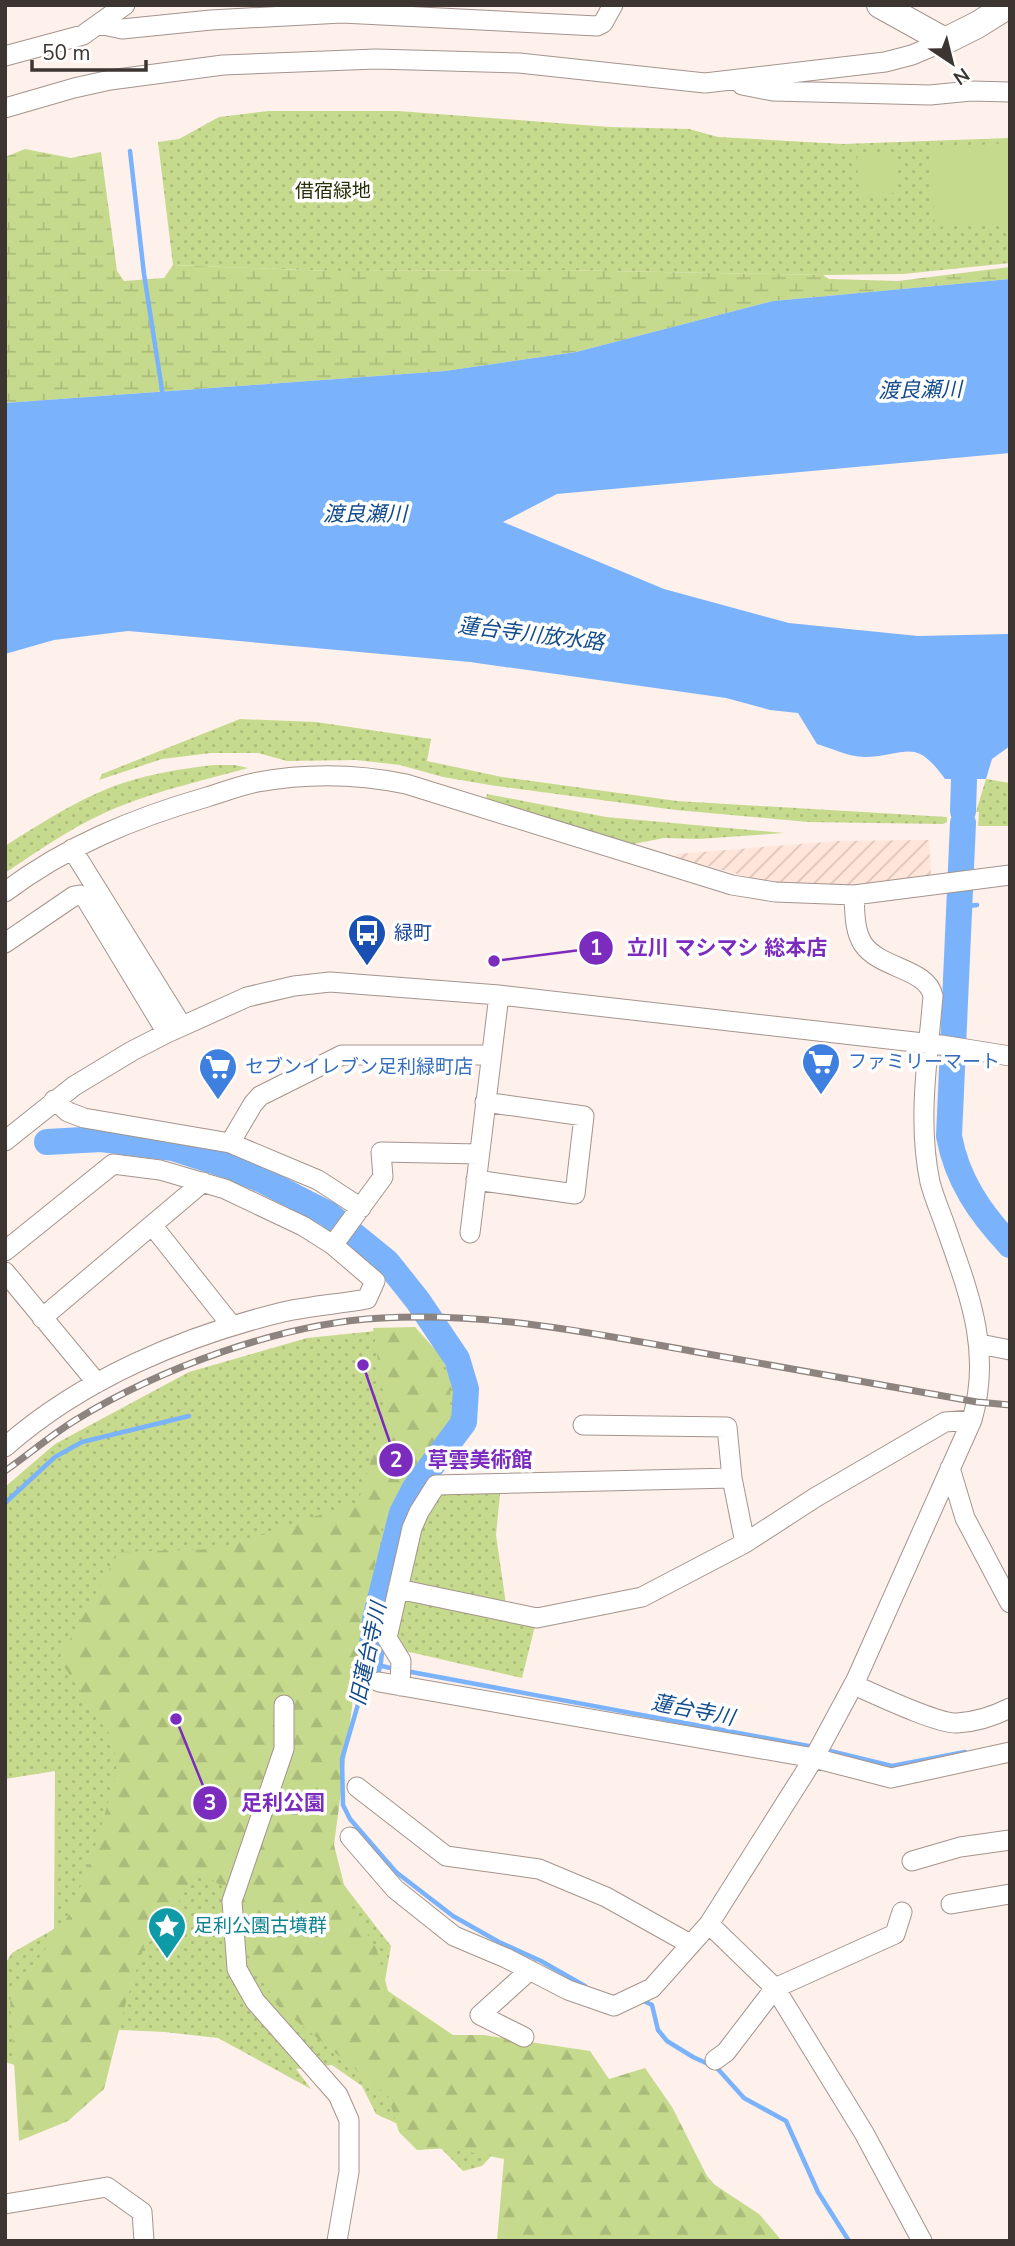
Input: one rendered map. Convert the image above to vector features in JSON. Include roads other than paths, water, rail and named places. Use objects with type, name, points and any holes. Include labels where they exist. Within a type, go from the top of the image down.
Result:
[{"type":"main road","points":[[880,5],[944,41],[977,26],[1009,5]]},
{"type":"street","points":[[5,57],[83,35],[125,5]]},
{"type":"street","points":[[99,24],[122,29],[342,9],[597,26],[603,23],[613,5]]},
{"type":"street","points":[[5,108],[74,88],[223,65],[376,59],[519,63],[695,82],[733,81],[884,62],[912,55],[944,41]]},
{"type":"street","points":[[733,81],[752,88],[773,91],[930,94],[1010,92]]},
{"type":"street","points":[[5,891],[72,849],[145,815],[255,782],[322,776],[351,776],[407,784],[732,885],[775,892],[854,895],[1010,875]]},
{"type":"street","points":[[72,849],[175,1030]]},
{"type":"street","points":[[5,943],[74,895],[80,895],[86,899],[175,1030]]},
{"type":"street","points":[[350,1838],[395,1889],[454,1936],[506,1958],[568,1990],[614,2006],[652,1988],[709,1924],[814,1758],[853,1685],[972,1420],[980,1387],[980,1344],[965,1283],[930,1184],[925,1140],[934,1044],[931,987],[920,977],[879,960],[864,945],[856,928],[854,895]]},
{"type":"street","points":[[5,1141],[54,1100],[122,1056],[175,1030],[247,998],[294,986],[330,982],[499,995],[934,1044],[1010,1056]]},
{"type":"street","points":[[470,1233],[499,995]]},
{"type":"street","points":[[230,1143],[260,1096],[342,1055],[491,1055]]},
{"type":"street","points":[[54,1100],[68,1112],[84,1118],[230,1143],[318,1180],[359,1212]]},
{"type":"street","points":[[476,1180],[575,1194],[584,1116],[485,1102]]},
{"type":"street","points":[[336,1241],[383,1177],[381,1152],[479,1154]]},
{"type":"street","points":[[5,1251],[113,1164],[160,1170],[225,1189],[336,1241],[375,1281],[368,1299],[286,1311],[189,1340],[97,1383],[5,1447]]},
{"type":"street","points":[[42,1318],[203,1182]]},
{"type":"street","points":[[152,1225],[232,1326]]},
{"type":"street","points":[[5,1272],[97,1383]]},
{"type":"street","points":[[980,1344],[1010,1350]]},
{"type":"street","points":[[398,1589],[537,1618],[642,1597],[745,1543],[945,1422],[972,1420]]},
{"type":"street","points":[[583,1425],[727,1427],[732,1478],[745,1543]]},
{"type":"street","points":[[950,1468],[965,1518],[1010,1603]]},
{"type":"street","points":[[400,1686],[401,1661],[387,1638],[412,1528],[436,1485],[732,1478]]},
{"type":"street","points":[[379,1682],[814,1758],[891,1778],[1010,1752]]},
{"type":"street","points":[[853,1685],[921,1713],[955,1723],[995,1715],[1010,1708]]},
{"type":"street","points":[[284,1705],[284,1749],[232,1901],[237,1969],[255,2001],[338,2095],[349,2120],[349,2172],[337,2241]]},
{"type":"street","points":[[357,1787],[446,1856],[538,1869],[606,1897],[690,1944]]},
{"type":"street","points":[[912,1861],[960,1847],[1010,1840]]},
{"type":"street","points":[[951,1904],[1010,1894]]},
{"type":"street","points":[[715,2060],[726,2052],[775,1988],[895,1934],[902,1912]]},
{"type":"street","points":[[709,1924],[775,1988],[864,2133],[922,2241]]},
{"type":"street","points":[[524,2037],[480,2015],[530,1970]]},
{"type":"street","points":[[5,2204],[107,2187],[142,2212],[144,2241]]},
{"type":"water","name":"渡良瀬川","points":[[1010,279],[1010,453],[557,494],[503,522],[664,589],[789,623],[918,636],[1010,634],[1010,746],[992,759],[986,779],[945,779],[925,757],[917,753],[858,757],[817,744],[798,713],[770,710],[726,698],[470,662],[128,631],[54,640],[5,654],[5,403],[445,371],[576,352],[773,301]]},
{"type":"waterway","points":[[130,151],[144,274],[163,396]]},
{"type":"waterway","name":"蓮台寺川放水路","points":[[960,743],[964,779],[963,811]]},
{"type":"waterway","name":"蓮台寺川放水路","points":[[963,823],[949,1136],[958,1167],[971,1195],[1010,1245]]},
{"type":"waterway","points":[[960,907],[977,905]]},
{"type":"waterway","name":"旧蓮台寺川","points":[[47,1142],[101,1139],[173,1148],[262,1180],[328,1214],[387,1262],[418,1301],[457,1359],[466,1389],[464,1422],[415,1488],[402,1513],[375,1619],[366,1677]]},
{"type":"waterway","points":[[5,1503],[55,1457],[82,1442],[189,1416]]},
{"type":"waterway","name":"蓮台寺川","points":[[370,1663],[394,1669]]},
{"type":"waterway","name":"蓮台寺川","points":[[406,1671],[814,1747]]},
{"type":"waterway","name":"旧蓮台寺川","points":[[366,1677],[342,1759],[343,1805],[350,1819],[396,1872],[453,1916],[585,1986]]},
{"type":"waterway","name":"蓮台寺川","points":[[826,1750],[892,1766],[965,1752]]},
{"type":"waterway","name":"旧蓮台寺川","points":[[642,2000],[652,2005],[658,2030],[667,2041],[717,2068],[744,2098],[786,2121],[818,2192],[849,2241]]},
{"type":"railway","points":[[5,1471],[74,1421],[107,1402],[182,1367],[263,1339],[304,1329],[382,1318],[460,1318],[537,1325],[977,1402],[1010,1405]]},
{"type":"place","name":"立川 マシマシ 総本店","points":[[494,961]]},
{"type":"place","name":"緑町","points":[[367,967]]},
{"type":"place","name":"ファミリーマート","points":[[821,1096]]},
{"type":"place","name":"セブンイレブン足利緑町店","points":[[218,1101]]},
{"type":"place","name":"草雲美術館","points":[[363,1365]]},
{"type":"place","name":"足利公園","points":[[176,1719]]},
{"type":"place","name":"足利公園古墳群","points":[[167,1960]]},
{"type":"park label","name":"借宿緑地","points":[[333,191]]}]
